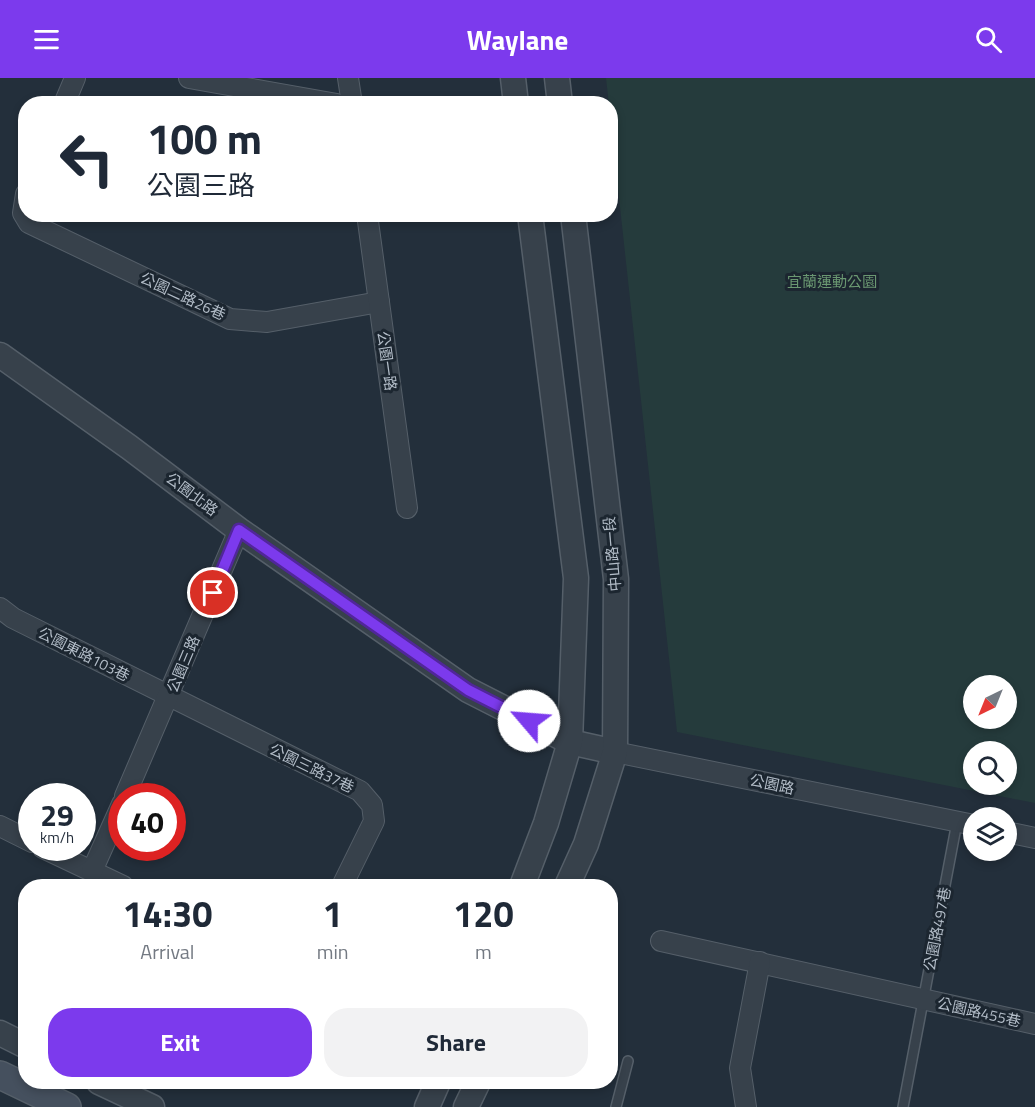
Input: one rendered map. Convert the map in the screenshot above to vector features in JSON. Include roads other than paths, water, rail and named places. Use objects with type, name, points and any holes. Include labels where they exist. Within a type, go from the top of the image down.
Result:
[{"type":"main road","points":[[0,1075],[18,1084]]},
{"type":"main road","points":[[29,1089],[67,1107]]},
{"type":"street","points":[[67,96],[75,78]]},
{"type":"street","points":[[189,78],[291,96]]},
{"type":"street","points":[[348,78],[351,96]]},
{"type":"street","points":[[513,78],[515,96]]},
{"type":"street","points":[[557,78],[559,96]]},
{"type":"street","name":"公園二路26巷","points":[[28,222],[230,318],[267,322],[379,302]]},
{"type":"street","name":"公園一路","points":[[368,222],[407,508]]},
{"type":"street","points":[[525,879],[546,823],[570,742],[576,578],[531,222]]},
{"type":"street","name":"中山路一段","points":[[570,879],[586,844],[615,752],[616,579],[574,222]]},
{"type":"street","name":"公園北路","points":[[0,355],[239,530],[468,690],[570,742]]},
{"type":"street","name":"公園三路","points":[[131,783],[239,530]]},
{"type":"street","name":"公園東路103巷","points":[[0,608],[13,618],[168,697]]},
{"type":"street","name":"公園三路37巷","points":[[168,697],[360,791],[372,805],[374,821],[345,879]]},
{"type":"street","name":"公園路","points":[[570,742],[963,824]]},
{"type":"street","points":[[0,826],[18,835]]},
{"type":"street","points":[[1017,834],[1035,838]]},
{"type":"street","points":[[92,872],[108,836]]},
{"type":"street","points":[[70,861],[108,879]]},
{"type":"street","name":"公園路455巷","points":[[661,941],[1035,1024]]},
{"type":"street","points":[[746,1107],[740,1068],[760,962]]},
{"type":"street","points":[[0,1034],[18,1042]]},
{"type":"street","points":[[114,1089],[152,1107]]},
{"type":"street","points":[[427,1107],[435,1089]]},
{"type":"street","points":[[466,1107],[475,1089]]},
{"type":"lane","name":"公園路497巷","points":[[903,1107],[924,999],[963,833]]},
{"type":"lane","points":[[616,1107],[628,1061]]},
{"type":"park label","name":"宜蘭運動公園","points":[[832,281]]}]
